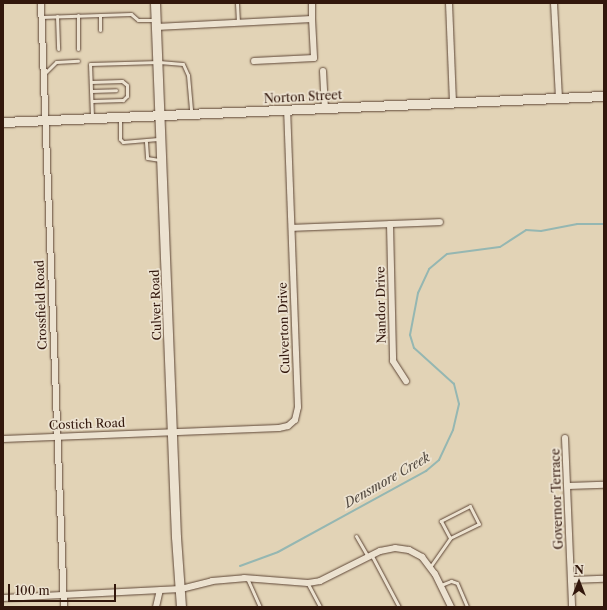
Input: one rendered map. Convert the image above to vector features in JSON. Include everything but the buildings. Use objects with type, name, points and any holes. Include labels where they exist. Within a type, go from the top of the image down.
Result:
[{"type":"main road","name":"Culver Road","points":[[155,3],[162,115],[172,432],[181,607]]},
{"type":"main road","name":"Norton Street","points":[[3,122],[604,96]]},
{"type":"street","name":"Crossfield Road","points":[[41,3],[64,607]]},
{"type":"street","points":[[254,61],[314,58],[312,3]]},
{"type":"street","points":[[449,3],[453,102]]},
{"type":"street","points":[[554,3],[559,98]]},
{"type":"street","points":[[156,24],[246,24],[312,19]]},
{"type":"street","points":[[323,71],[325,108]]},
{"type":"street","name":"Culverton Drive","points":[[172,432],[279,428],[288,426],[295,420],[298,407],[287,110]]},
{"type":"street","points":[[292,228],[440,222]]},
{"type":"street","name":"Nandor Drive","points":[[390,224],[393,361],[406,381]]},
{"type":"street","name":"Costich Road","points":[[3,439],[172,432]]},
{"type":"street","name":"Governor Terrace","points":[[565,438],[572,607]]},
{"type":"street","points":[[568,486],[604,485]]},
{"type":"street","points":[[3,598],[180,589],[212,581],[248,578],[308,583],[320,581],[370,556],[395,548],[409,550],[422,557],[430,567],[451,607]]},
{"type":"street","points":[[571,580],[604,579]]},
{"type":"street","points":[[156,607],[160,590]]},
{"type":"lane","points":[[237,3],[238,24]]},
{"type":"lane","points":[[41,17],[131,14],[138,20],[156,24]]},
{"type":"lane","points":[[100,15],[100,30]]},
{"type":"lane","points":[[57,16],[58,49]]},
{"type":"lane","points":[[78,16],[78,49]]},
{"type":"lane","points":[[44,74],[56,62],[78,61]]},
{"type":"lane","points":[[92,118],[90,64],[158,62],[183,64],[188,76],[191,114]]},
{"type":"lane","points":[[91,82],[122,81],[126,85],[126,99],[92,101]]},
{"type":"lane","points":[[91,91],[116,90]]},
{"type":"lane","points":[[120,117],[121,141],[146,142],[162,139]]},
{"type":"lane","points":[[146,142],[148,158],[163,160]]},
{"type":"lane","points":[[430,567],[450,538],[479,524],[470,506],[441,521],[450,538]]},
{"type":"lane","points":[[356,536],[370,556],[399,607]]},
{"type":"lane","points":[[248,578],[260,607]]},
{"type":"lane","points":[[441,586],[451,582],[457,583],[467,607]]},
{"type":"lane","points":[[308,583],[320,607]]},
{"type":"waterway","name":"Densmore Creek","points":[[240,566],[278,552],[426,471],[439,460],[453,430],[459,404],[454,384],[414,348],[410,335],[418,293],[429,269],[447,254],[500,247],[526,230],[541,231],[577,224],[604,224]]}]
